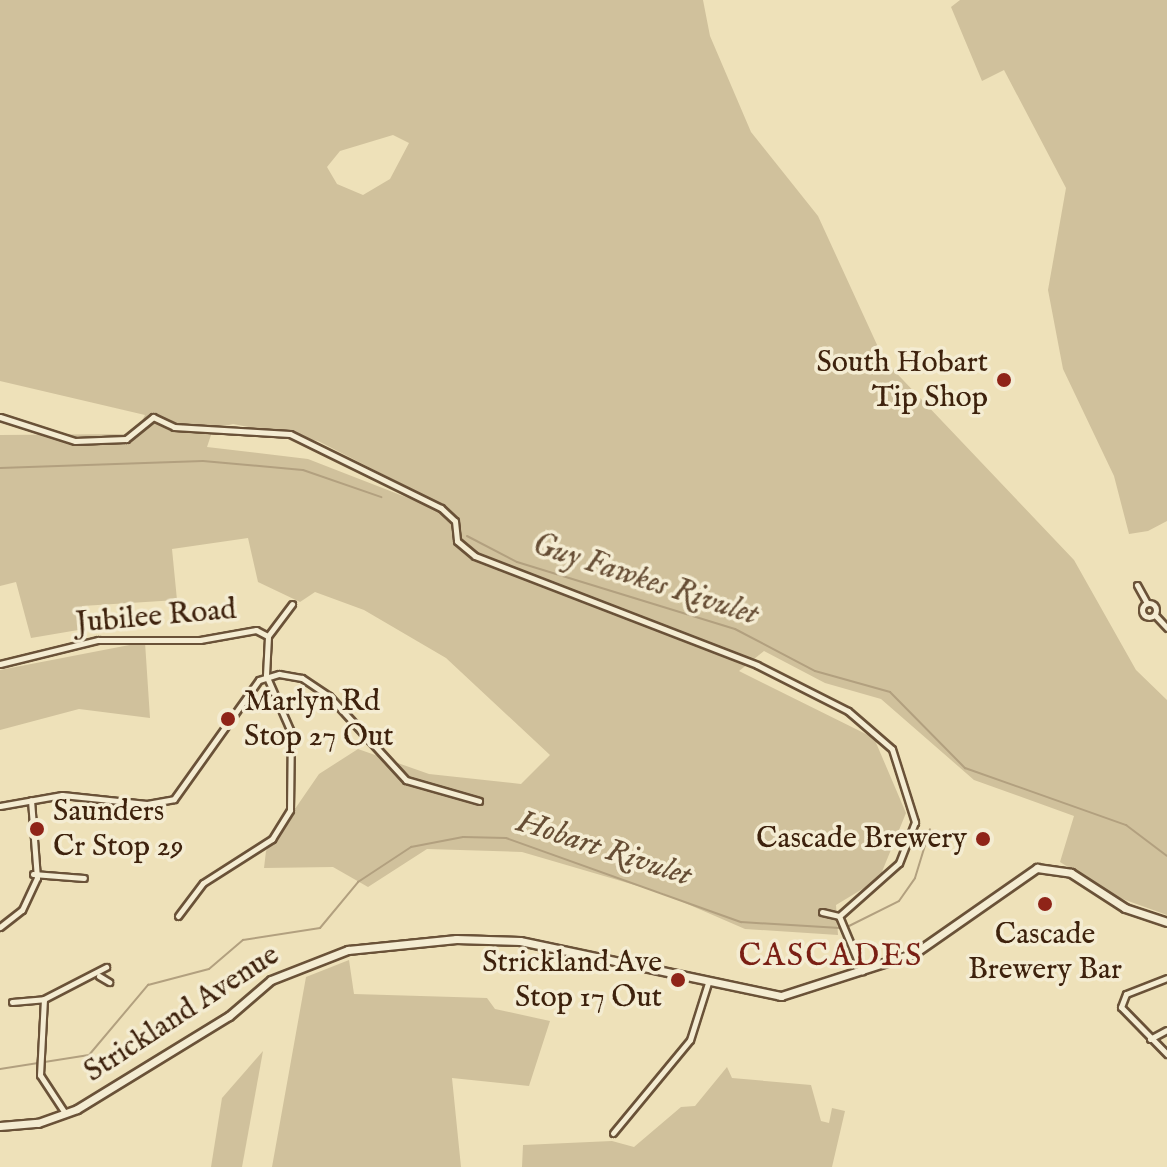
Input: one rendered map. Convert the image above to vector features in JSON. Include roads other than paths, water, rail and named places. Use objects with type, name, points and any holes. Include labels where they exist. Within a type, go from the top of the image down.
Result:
[{"type":"street","points":[[0,417],[75,441],[126,439],[153,417],[174,427],[290,434],[350,457],[455,521],[455,535],[475,556],[572,599],[757,665],[848,711],[885,740],[915,819],[911,842],[881,882],[839,916]]},
{"type":"street","points":[[1137,585],[1155,615],[1167,628]]},
{"type":"street","points":[[1147,603],[1143,613],[1155,615]]},
{"type":"street","name":"Jubilee Road","points":[[266,675],[268,636],[292,604]]},
{"type":"street","name":"Jubilee Road","points":[[0,664],[98,640],[200,640],[256,630],[268,636]]},
{"type":"street","points":[[0,806],[31,800],[174,799],[266,675]]},
{"type":"street","points":[[266,675],[295,675],[321,689],[406,780],[479,801]]},
{"type":"street","points":[[178,916],[203,883],[272,839],[290,810],[291,732],[266,675]]},
{"type":"street","points":[[0,927],[30,895],[36,874],[31,800]]},
{"type":"street","name":"Strickland Avenue","points":[[0,1126],[66,1114],[229,1016],[271,980],[348,950],[456,939],[520,941],[781,996],[862,972],[921,949],[1041,867],[1071,873],[1125,908],[1167,922]]},
{"type":"street","points":[[36,874],[84,878]]},
{"type":"street","points":[[822,912],[839,916]]},
{"type":"street","points":[[839,916],[862,972]]},
{"type":"street","points":[[12,1002],[44,999],[99,976],[106,967]]},
{"type":"street","points":[[99,976],[109,982]]},
{"type":"street","points":[[1167,978],[1121,1002],[1123,1014],[1167,1054]]},
{"type":"street","points":[[613,1133],[690,1040],[708,983]]},
{"type":"street","points":[[44,999],[39,1070],[66,1114]]},
{"type":"street","points":[[1150,1039],[1167,1030]]},
{"type":"waterway","name":"Guy Fawkes Rivulet","points":[[0,468],[203,461],[303,470],[381,497]]},
{"type":"waterway","name":"Guy Fawkes Rivulet","points":[[467,536],[517,562],[735,629],[815,671],[890,692],[965,768],[1126,825],[1167,856]]},
{"type":"waterway","name":"Hobart Rivulet","points":[[847,927],[899,901],[915,878],[930,829]]},
{"type":"waterway","name":"Hobart Rivulet","points":[[0,1069],[89,1055],[148,985],[209,969],[243,940],[320,928],[358,882],[411,847],[463,837],[506,838],[741,922],[840,928]]},
{"type":"place","name":"South Hobart Tip Shop","points":[[1004,380]]},
{"type":"place","name":"Marlyn Rd Stop 27 Out","points":[[228,719]]},
{"type":"place","name":"Saunders Cr Stop 29","points":[[37,829]]},
{"type":"place","name":"Cascade Brewery","points":[[983,839]]},
{"type":"place","name":"Cascade Brewery Bar","points":[[1045,904]]},
{"type":"place","name":"Strickland Ave Stop 17 Out","points":[[678,980]]},
{"type":"district","name":"CASCADES","points":[[831,957]]}]
